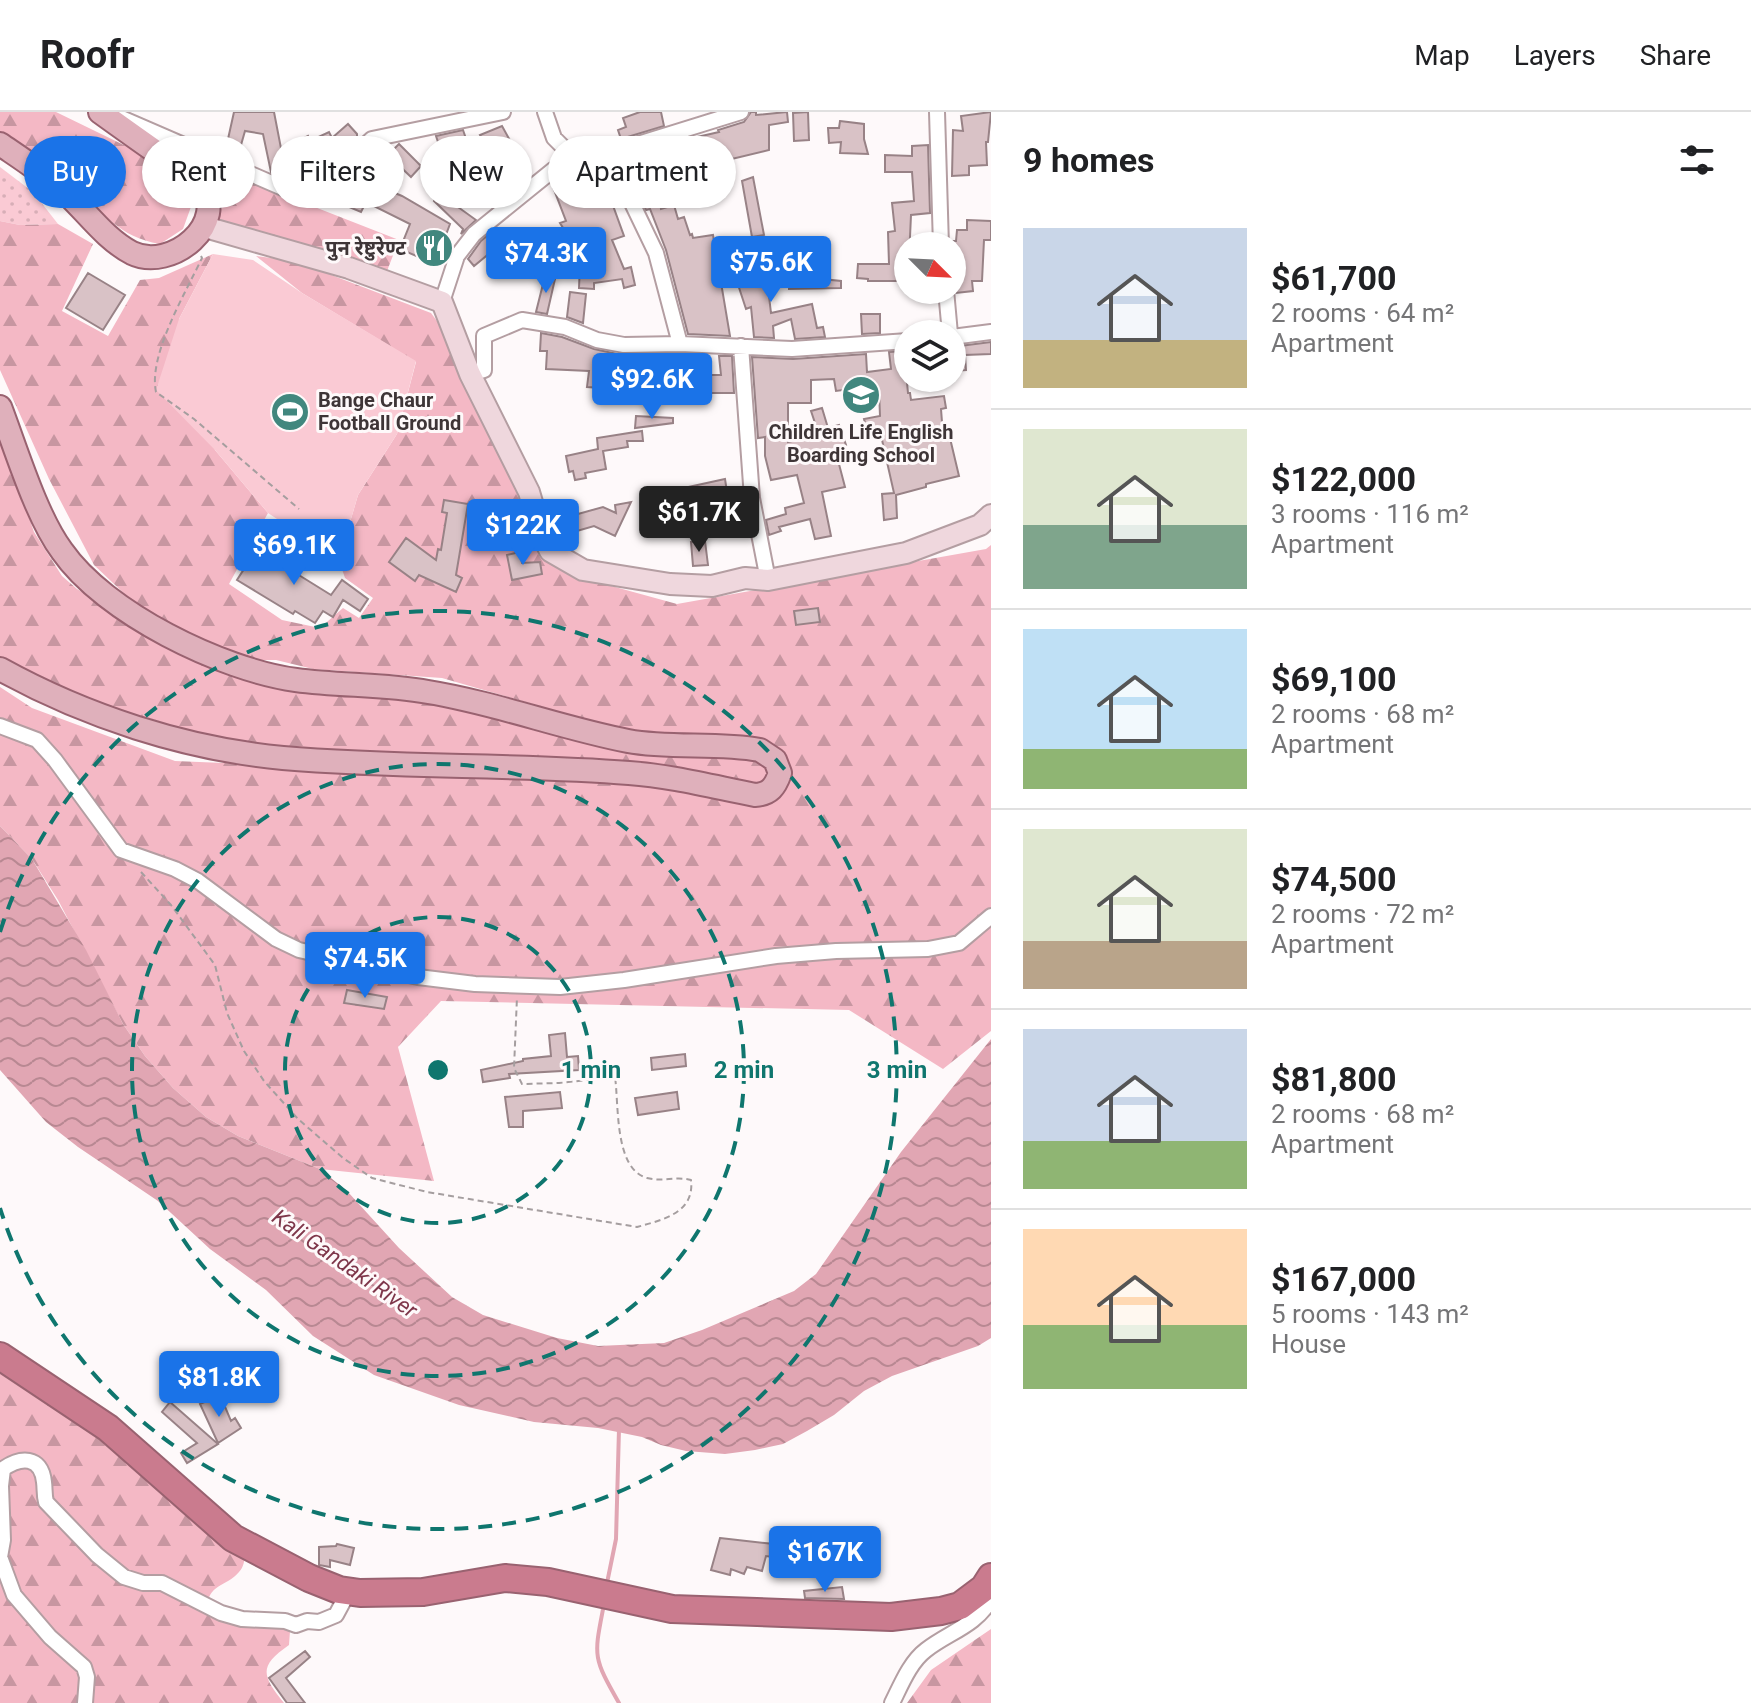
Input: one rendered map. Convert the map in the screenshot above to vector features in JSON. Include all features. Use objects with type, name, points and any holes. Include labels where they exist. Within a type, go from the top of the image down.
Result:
[{"type":"highway","points":[[0,1356],[108,1428],[233,1538],[309,1578],[339,1590],[373,1594],[423,1592],[505,1578],[548,1582],[672,1609],[891,1617],[960,1606],[984,1588],[991,1577]]},
{"type":"main road","points":[[0,144],[37,168],[103,230],[133,253],[159,258],[172,254],[198,234],[208,204],[200,183],[100,112]]},
{"type":"main road","points":[[198,234],[349,268],[442,302],[470,374],[529,492],[541,533],[550,551],[583,570],[670,584],[712,586],[745,578],[768,580],[906,553],[980,525],[991,515]]},
{"type":"main road","points":[[0,407],[40,508],[62,552],[121,607],[193,647],[259,672],[295,680],[430,692],[632,742],[760,750],[775,760],[780,773],[771,790],[755,795],[630,773],[281,758],[197,744],[155,732],[53,696],[0,669]]},
{"type":"street","points":[[108,112],[299,195],[311,195],[326,184],[372,139],[503,112]]},
{"type":"street","points":[[545,112],[553,136]]},
{"type":"street","points":[[665,136],[741,112]]},
{"type":"street","points":[[937,112],[941,232]]},
{"type":"street","points":[[442,302],[457,256],[474,234],[548,174]]},
{"type":"street","points":[[634,208],[656,253],[680,344]]},
{"type":"street","points":[[470,374],[484,370],[484,336],[522,320],[565,327],[597,340],[624,345],[792,349],[894,342]]},
{"type":"street","points":[[966,334],[991,332]]},
{"type":"street","points":[[741,346],[752,498],[768,580]]},
{"type":"street","points":[[0,726],[37,740],[121,850],[175,869],[198,881],[276,939],[299,950],[418,977],[475,984],[560,987],[776,956],[947,947],[959,943],[991,916]]},
{"type":"street","points":[[85,1703],[87,1677],[84,1667],[50,1637],[14,1595],[0,1557],[3,1540],[3,1469],[16,1460],[29,1460],[38,1466],[45,1482],[43,1492],[46,1502],[97,1555],[124,1577],[143,1583],[162,1583],[221,1613],[242,1619],[285,1621],[296,1625],[307,1621],[319,1622],[336,1615],[343,1602],[339,1590]]},
{"type":"street","points":[[892,1703],[923,1652],[968,1626],[981,1615],[991,1599]]},
{"type":"path","points":[[198,234],[202,258],[177,307],[156,365],[156,392],[194,419],[299,509]]},
{"type":"path","points":[[141,872],[171,905],[215,965],[227,1013],[244,1051],[264,1081],[298,1119],[343,1158],[372,1178],[427,1192],[637,1227],[667,1219],[684,1205],[692,1192],[691,1180],[679,1177],[649,1179],[635,1173],[627,1161],[622,1139],[615,1077],[522,1084],[514,1068],[513,1046],[520,985]]},
{"type":"shaded area","points":[[0,167],[24,185],[24,208],[46,208],[58,224],[20,225],[0,221]]},
{"type":"shaded area","name":"Bange Chaur Football Ground","points":[[213,254],[253,260],[416,361],[397,434],[358,495],[339,560],[268,513],[215,450],[156,390],[179,319]]},
{"type":"green space","points":[[0,112],[56,112],[105,136],[24,136],[24,147],[0,132]]},
{"type":"green space","points":[[126,146],[142,156],[142,208],[191,208],[183,229],[160,244],[133,236],[97,208],[126,208]]},
{"type":"green space","points":[[255,184],[271,190],[271,208],[317,208],[399,240],[387,271],[216,219],[222,208],[255,208]]},
{"type":"green space","points":[[0,221],[20,225],[58,224],[93,244],[62,311],[108,336],[140,280],[159,278],[213,254],[179,319],[215,450],[268,513],[229,584],[282,620],[320,628],[343,608],[359,618],[373,598],[345,578],[339,560],[358,495],[397,434],[416,362],[302,293],[256,256],[313,268],[431,313],[446,333],[457,370],[505,460],[545,560],[575,576],[677,604],[986,549],[991,545],[991,1031],[943,1069],[849,1010],[441,1001],[398,1047],[434,1181],[320,1169],[238,1136],[206,1117],[173,1088],[145,1056],[123,1024],[58,900],[32,859],[0,826],[0,687],[32,708],[175,761],[637,780],[689,794],[762,803],[784,789],[789,764],[767,741],[608,729],[442,678],[313,669],[276,660],[244,660],[208,645],[132,601],[94,565],[49,479],[0,370]]},
{"type":"green space","points":[[0,433],[34,532],[62,576],[171,650],[217,671],[254,681],[401,696],[717,749],[771,762],[768,786],[322,750],[253,749],[81,700],[0,658]]},
{"type":"green space","points":[[0,1367],[84,1418],[101,1439],[246,1554],[239,1572],[210,1595],[207,1610],[218,1621],[285,1627],[290,1631],[289,1645],[272,1659],[267,1671],[271,1685],[284,1703],[0,1703]]},
{"type":"green space","points":[[991,1629],[991,1703],[907,1703],[931,1670]]},
{"type":"water","name":"Kali Gandaki River","points":[[0,826],[32,859],[86,950],[123,1024],[173,1088],[206,1117],[238,1136],[320,1169],[348,1192],[399,1248],[452,1297],[483,1315],[557,1338],[598,1346],[664,1343],[794,1291],[816,1274],[901,1152],[991,1039],[991,1338],[978,1346],[892,1376],[783,1444],[725,1454],[686,1451],[642,1437],[598,1428],[534,1422],[459,1405],[374,1375],[313,1336],[266,1290],[210,1249],[158,1201],[46,1122],[0,1070]]},
{"type":"building","points":[[234,112],[274,112],[279,136],[271,136],[271,172],[263,134],[245,131],[244,136],[229,136]]},
{"type":"building","points":[[640,112],[661,112],[664,126],[631,136],[620,136],[618,130],[626,127],[623,118]]},
{"type":"building","points":[[751,112],[756,112],[756,115],[787,112],[788,122],[769,125],[769,150],[736,158],[736,136],[702,136],[719,132],[744,122]]},
{"type":"building","points":[[808,112],[809,140],[794,141],[793,113]]},
{"type":"building","points":[[991,112],[986,142],[987,165],[969,166],[969,175],[952,176],[953,130],[963,131],[961,116]]},
{"type":"building","points":[[840,121],[864,124],[868,154],[840,153],[841,142],[829,143],[828,128],[839,128]]},
{"type":"building","points":[[348,124],[357,134],[357,136],[334,136]]},
{"type":"building","points":[[502,126],[508,136],[481,136]]},
{"type":"building","points":[[463,130],[465,136],[436,136]]},
{"type":"building","points":[[928,145],[930,213],[911,215],[910,232],[894,232],[894,281],[857,278],[858,264],[889,264],[888,232],[895,231],[892,203],[914,201],[912,172],[885,172],[885,155],[912,156],[912,146]]},
{"type":"building","points":[[404,149],[420,165],[411,177],[404,170]]},
{"type":"building","points":[[753,177],[764,235],[752,237],[742,181]]},
{"type":"building","points":[[404,197],[450,224],[435,264],[400,249],[410,224],[378,208],[404,208]]},
{"type":"building","points":[[441,208],[459,208],[476,220],[461,234],[463,229]]},
{"type":"building","points":[[561,208],[614,208],[624,236],[612,240],[624,269],[631,267],[635,285],[624,288],[622,279],[594,283],[594,289],[579,288],[580,264],[573,266],[576,240],[570,239],[560,223],[566,221]]},
{"type":"building","points":[[645,208],[675,208],[678,219],[684,217],[693,238],[713,235],[730,336],[688,334],[666,250],[650,209]]},
{"type":"building","points":[[967,220],[991,221],[991,240],[984,240],[982,281],[972,281],[973,291],[966,292],[966,232],[957,232],[967,230]]},
{"type":"building","points":[[494,230],[516,244],[527,230],[537,242],[524,254],[517,246],[499,262],[491,252],[474,266],[468,259]]},
{"type":"building","points":[[810,252],[812,278],[841,281],[841,288],[789,289],[789,278],[794,278],[792,254]]},
{"type":"building","points":[[756,257],[757,273],[766,271],[771,313],[812,304],[817,328],[823,327],[825,337],[795,339],[791,319],[773,326],[774,338],[754,337],[751,307],[746,309],[730,260]]},
{"type":"building","points":[[88,273],[125,295],[103,330],[66,308]]},
{"type":"building","points":[[545,276],[555,279],[547,314],[536,312]]},
{"type":"building","points":[[570,292],[586,294],[583,323],[567,317]]},
{"type":"building","points":[[861,314],[880,314],[880,333],[862,334]]},
{"type":"building","points":[[541,333],[622,355],[692,355],[693,375],[721,375],[719,356],[732,356],[734,393],[707,393],[707,386],[680,385],[633,390],[587,387],[589,371],[546,369],[547,351],[540,351]]},
{"type":"building","points":[[991,342],[991,354],[966,355],[966,345]]},
{"type":"building","points":[[889,352],[894,352],[894,392],[908,392],[911,400],[944,396],[946,408],[941,409],[943,435],[949,434],[959,476],[896,495],[897,518],[884,520],[882,494],[894,493],[880,431],[868,434],[864,419],[880,416],[879,390],[874,391],[874,386],[836,391],[834,379],[811,380],[811,403],[788,403],[788,442],[819,435],[811,411],[822,408],[828,428],[839,425],[846,445],[835,449],[845,487],[822,492],[831,536],[815,539],[810,519],[779,527],[781,531],[769,535],[766,520],[786,514],[785,508],[804,503],[797,475],[771,480],[765,456],[765,437],[758,438],[752,357],[793,359],[866,354],[867,372],[891,369]]},
{"type":"building","points":[[636,416],[673,418],[673,423],[635,428]]},
{"type":"building","points":[[642,431],[643,441],[627,441],[628,447],[603,451],[606,469],[585,473],[586,478],[575,480],[573,471],[569,472],[566,456],[598,449],[597,438]]},
{"type":"building","points":[[725,479],[727,492],[741,491],[742,505],[737,505],[739,523],[695,528],[691,503],[681,504],[679,489]]},
{"type":"building","points":[[444,500],[468,504],[456,575],[462,578],[456,592],[419,575],[415,581],[389,562],[406,538],[436,560],[438,549],[441,550],[447,513],[442,512]]},
{"type":"building","points":[[631,502],[615,536],[594,526],[570,533],[564,512],[577,510],[578,514],[603,507],[616,513],[615,505]]},
{"type":"building","points":[[264,538],[280,548],[273,559],[331,595],[342,580],[368,599],[360,611],[343,600],[333,617],[323,611],[315,623],[295,611],[293,614],[237,580]]},
{"type":"building","points":[[705,541],[708,565],[693,566],[691,542]]},
{"type":"building","points":[[520,552],[522,563],[540,562],[542,574],[512,580],[507,555]]},
{"type":"building","points":[[818,608],[820,622],[796,625],[794,611]]},
{"type":"building","points":[[347,990],[387,997],[384,1009],[344,1003]]},
{"type":"building","points":[[565,1033],[567,1057],[578,1056],[579,1070],[509,1074],[510,1078],[483,1082],[481,1070],[523,1059],[551,1056],[549,1035]]},
{"type":"building","points":[[685,1054],[686,1066],[652,1070],[651,1058]]},
{"type":"building","points":[[560,1092],[562,1108],[523,1111],[523,1127],[509,1127],[505,1097]]},
{"type":"building","points":[[677,1092],[679,1109],[638,1115],[635,1098]]},
{"type":"building","points":[[220,1395],[231,1421],[235,1418],[241,1428],[218,1443],[200,1404]]},
{"type":"building","points":[[170,1402],[218,1444],[187,1463],[181,1453],[197,1443],[162,1412]]},
{"type":"building","points":[[720,1538],[774,1544],[773,1557],[766,1556],[762,1571],[747,1567],[744,1574],[731,1569],[730,1575],[711,1570]]},
{"type":"building","points":[[337,1544],[354,1548],[350,1565],[330,1560],[330,1567],[319,1565],[319,1547]]},
{"type":"building","points":[[842,1587],[844,1599],[805,1598],[804,1591]]},
{"type":"building","points":[[305,1651],[310,1657],[286,1678],[305,1703],[287,1703],[269,1678]]},
{"type":"waterway","points":[[607,1583],[616,1539],[619,1429]]},
{"type":"waterway","points":[[604,1604],[598,1655],[604,1675],[619,1703]]},
{"type":"place","name":"पुन रेष्टुरेण्ट","points":[[434,248]]},
{"type":"place","name":"Children Life English Boarding School","points":[[861,395]]},
{"type":"place","name":"Bange Chaur Football Ground","points":[[290,412]]}]
